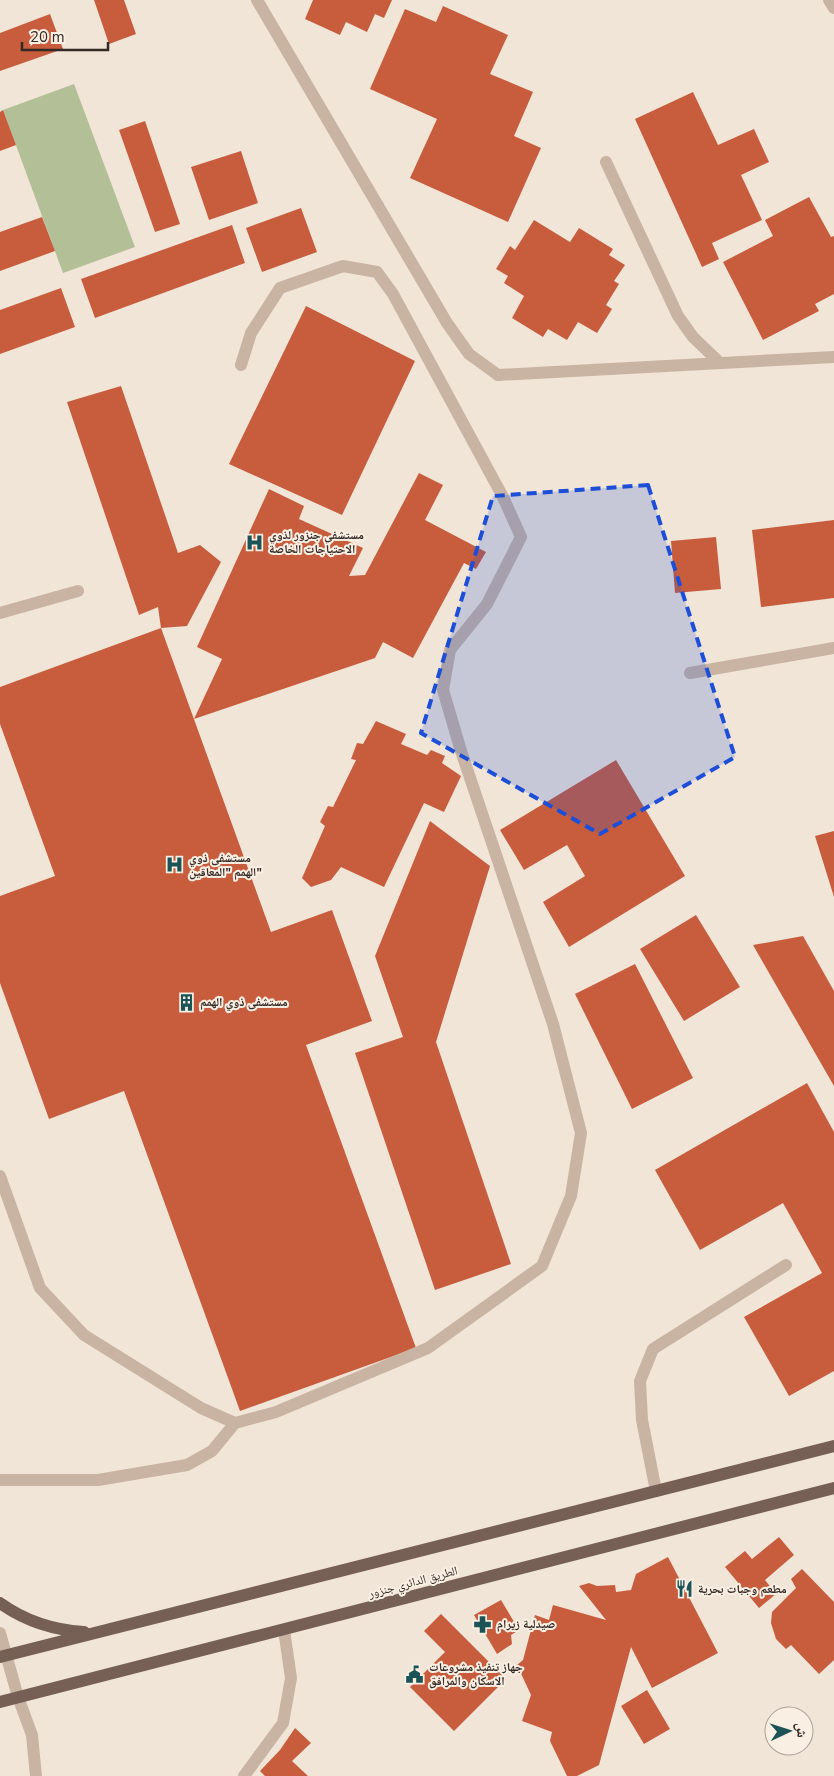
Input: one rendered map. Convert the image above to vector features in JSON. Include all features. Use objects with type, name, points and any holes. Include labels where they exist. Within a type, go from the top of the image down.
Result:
[{"type":"main road","points":[[3,1656],[834,1446]]},
{"type":"main road","name":"الطريق الدائري جنزور","points":[[0,1702],[834,1488]]},
{"type":"main road","points":[[0,1604],[22,1617],[40,1624],[59,1629],[96,1633]]},
{"type":"street","points":[[257,0],[447,323],[469,354],[498,375],[834,357]]},
{"type":"street","points":[[830,0],[834,8]]},
{"type":"street","points":[[606,162],[678,316],[694,337],[720,364]]},
{"type":"street","points":[[0,1480],[98,1480],[187,1464],[212,1451],[235,1423],[276,1412],[428,1348],[542,1266],[571,1196],[582,1133],[553,1024],[443,690],[450,650],[487,604],[521,537],[503,497],[393,294],[378,272],[343,266],[280,288],[251,333],[241,365]]},
{"type":"street","points":[[0,613],[78,591]]},
{"type":"street","points":[[690,673],[834,648]]},
{"type":"street","points":[[0,1176],[40,1288],[84,1335],[201,1408],[235,1423]]},
{"type":"street","points":[[656,1491],[642,1420],[640,1381],[653,1349],[786,1265]]},
{"type":"street","points":[[244,1776],[283,1723],[291,1678],[284,1630]]},
{"type":"street","points":[[0,1633],[3,1656],[32,1736],[36,1776]]},
{"type":"highlighted area","points":[[648,485],[735,757],[600,834],[421,733],[493,496]]},
{"type":"green space","points":[[74,84],[135,247],[63,273],[3,110]]},
{"type":"building","points":[[94,0],[124,0],[136,34],[109,44]]},
{"type":"building","points":[[313,0],[392,0],[384,18],[375,14],[367,32],[346,22],[340,35],[305,19]]},
{"type":"building","points":[[443,6],[508,35],[490,74],[533,92],[514,136],[541,148],[508,222],[410,178],[437,119],[370,89],[405,9],[436,22]]},
{"type":"building","points":[[50,14],[63,49],[0,71],[0,33]]},
{"type":"building","points":[[693,92],[718,145],[754,129],[769,162],[741,175],[762,220],[712,243],[719,259],[702,267],[635,119]]},
{"type":"building","points":[[3,110],[16,145],[0,151],[0,112]]},
{"type":"building","points":[[145,121],[180,224],[155,232],[119,130]]},
{"type":"building","points":[[241,151],[258,203],[209,220],[191,167]]},
{"type":"building","points":[[809,197],[831,237],[834,236],[834,294],[815,304],[819,311],[763,340],[723,262],[773,236],[765,220]]},
{"type":"building","points":[[301,208],[317,252],[262,272],[246,228]]},
{"type":"building","points":[[42,217],[55,251],[0,271],[0,232]]},
{"type":"building","points":[[534,220],[570,242],[579,228],[613,249],[609,255],[625,265],[614,281],[619,284],[606,305],[612,309],[597,333],[578,322],[567,340],[548,329],[543,337],[512,318],[524,296],[504,283],[508,276],[496,269],[510,246],[515,250]]},
{"type":"building","points":[[232,225],[245,263],[95,318],[81,279]]},
{"type":"building","points":[[61,288],[75,327],[0,354],[0,310]]},
{"type":"building","points":[[306,306],[415,361],[342,515],[229,464]]},
{"type":"building","points":[[121,386],[178,553],[200,545],[221,562],[187,626],[161,628],[158,607],[139,615],[67,402]]},
{"type":"building","points":[[419,473],[443,485],[425,520],[486,552],[476,569],[464,563],[413,658],[383,642],[375,658],[194,719],[222,659],[197,647],[269,489],[304,506],[299,519],[363,548],[349,576],[365,575]]},
{"type":"building","points":[[834,520],[834,598],[761,607],[752,530]]},
{"type":"building","points":[[716,537],[721,589],[675,593],[671,541]]},
{"type":"building","name":"مستشفى ذوي الهمم","points":[[161,628],[271,932],[332,910],[372,1021],[306,1045],[416,1348],[240,1411],[124,1091],[49,1119],[0,983],[0,896],[55,876],[0,724],[0,687]]},
{"type":"building","points":[[376,721],[406,734],[401,744],[427,755],[431,750],[445,756],[442,763],[461,776],[444,812],[424,803],[384,887],[341,867],[331,880],[311,887],[302,878],[325,826],[320,822],[328,806],[333,807],[356,760],[351,759],[357,743],[363,744]]},
{"type":"building","points":[[616,760],[685,876],[569,947],[543,902],[585,876],[567,845],[524,870],[500,830]]},
{"type":"building","points":[[430,821],[490,866],[436,1042],[511,1264],[435,1290],[355,1053],[403,1037],[375,956]]},
{"type":"building","points":[[834,831],[834,897],[815,836]]},
{"type":"building","points":[[696,915],[740,987],[684,1021],[640,949]]},
{"type":"building","points":[[803,936],[834,991],[834,1086],[753,945]]},
{"type":"building","points":[[635,964],[693,1078],[632,1109],[575,994]]},
{"type":"building","points":[[807,1083],[834,1132],[834,1371],[789,1396],[744,1317],[822,1273],[783,1203],[700,1250],[655,1170]]},
{"type":"building","points":[[779,1537],[794,1555],[765,1580],[776,1594],[759,1608],[725,1567],[745,1551],[752,1559]]},
{"type":"building","points":[[668,1557],[718,1653],[652,1688],[631,1647],[599,1765],[577,1776],[567,1776],[550,1741],[552,1732],[522,1721],[531,1695],[517,1665],[523,1660],[535,1615],[549,1620],[553,1605],[606,1620],[579,1586],[589,1583],[597,1586],[615,1585],[616,1592],[631,1590],[636,1574]]},
{"type":"building","points":[[802,1569],[834,1602],[834,1660],[819,1674],[791,1645],[786,1649],[776,1639],[771,1623],[772,1612],[796,1588],[791,1579]]},
{"type":"building","points":[[501,1600],[519,1630],[511,1635],[512,1644],[497,1654],[474,1615]]},
{"type":"building","points":[[441,1614],[506,1679],[454,1731],[410,1687],[445,1652],[424,1631]]},
{"type":"building","points":[[647,1690],[670,1729],[644,1744],[621,1706]]},
{"type":"building","points":[[295,1728],[311,1743],[292,1761],[308,1776],[265,1776],[260,1771],[280,1750]]},
{"type":"place","name":"مستشفي جنزور لذوي الاحتياجات الخاصة","points":[[255,542]]},
{"type":"place","name":"مستشفى ذوي الهمم \"المعاقين\"","points":[[175,865]]},
{"type":"place","name":"مستشفى ذوي الهمم","points":[[186,1002]]},
{"type":"place","name":"مطعم وجبات بحرية","points":[[684,1589]]},
{"type":"place","name":"صيدلية زيرام","points":[[483,1624]]},
{"type":"place","name":"جهاز تنفيذ مشروعات الاسكان والمرافق","points":[[415,1674]]}]
